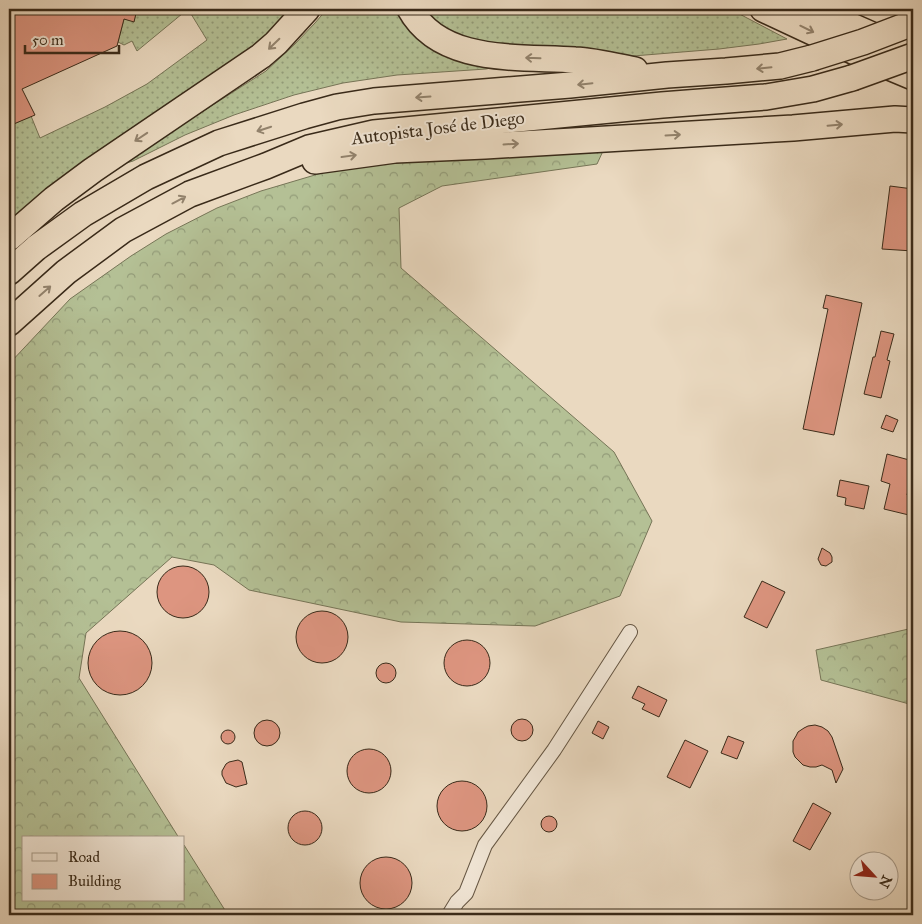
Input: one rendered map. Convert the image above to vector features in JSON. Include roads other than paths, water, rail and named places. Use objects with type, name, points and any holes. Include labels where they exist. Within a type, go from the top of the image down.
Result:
[{"type":"highway","points":[[9,238],[54,199],[93,170],[261,56],[276,43],[307,9]]},
{"type":"highway","points":[[410,9],[414,17],[436,36],[447,43],[469,51],[510,57],[576,60],[668,75]]},
{"type":"highway","points":[[763,9],[913,77]]},
{"type":"highway","points":[[813,9],[913,52]]},
{"type":"highway","name":"Autopista José de Diego","points":[[9,272],[36,248],[82,214],[146,177],[219,143],[304,116],[337,107],[374,101],[780,66],[863,42],[912,23]]},
{"type":"highway","name":"Autopista José de Diego","points":[[9,323],[66,272],[122,230],[190,194],[309,148],[374,133],[766,97],[813,89],[852,78],[913,56]]},
{"type":"highway","points":[[266,166],[395,150],[783,129],[895,119],[913,120]]},
{"type":"street","points":[[450,915],[457,902],[466,893],[485,845],[554,750],[630,632]]}]
